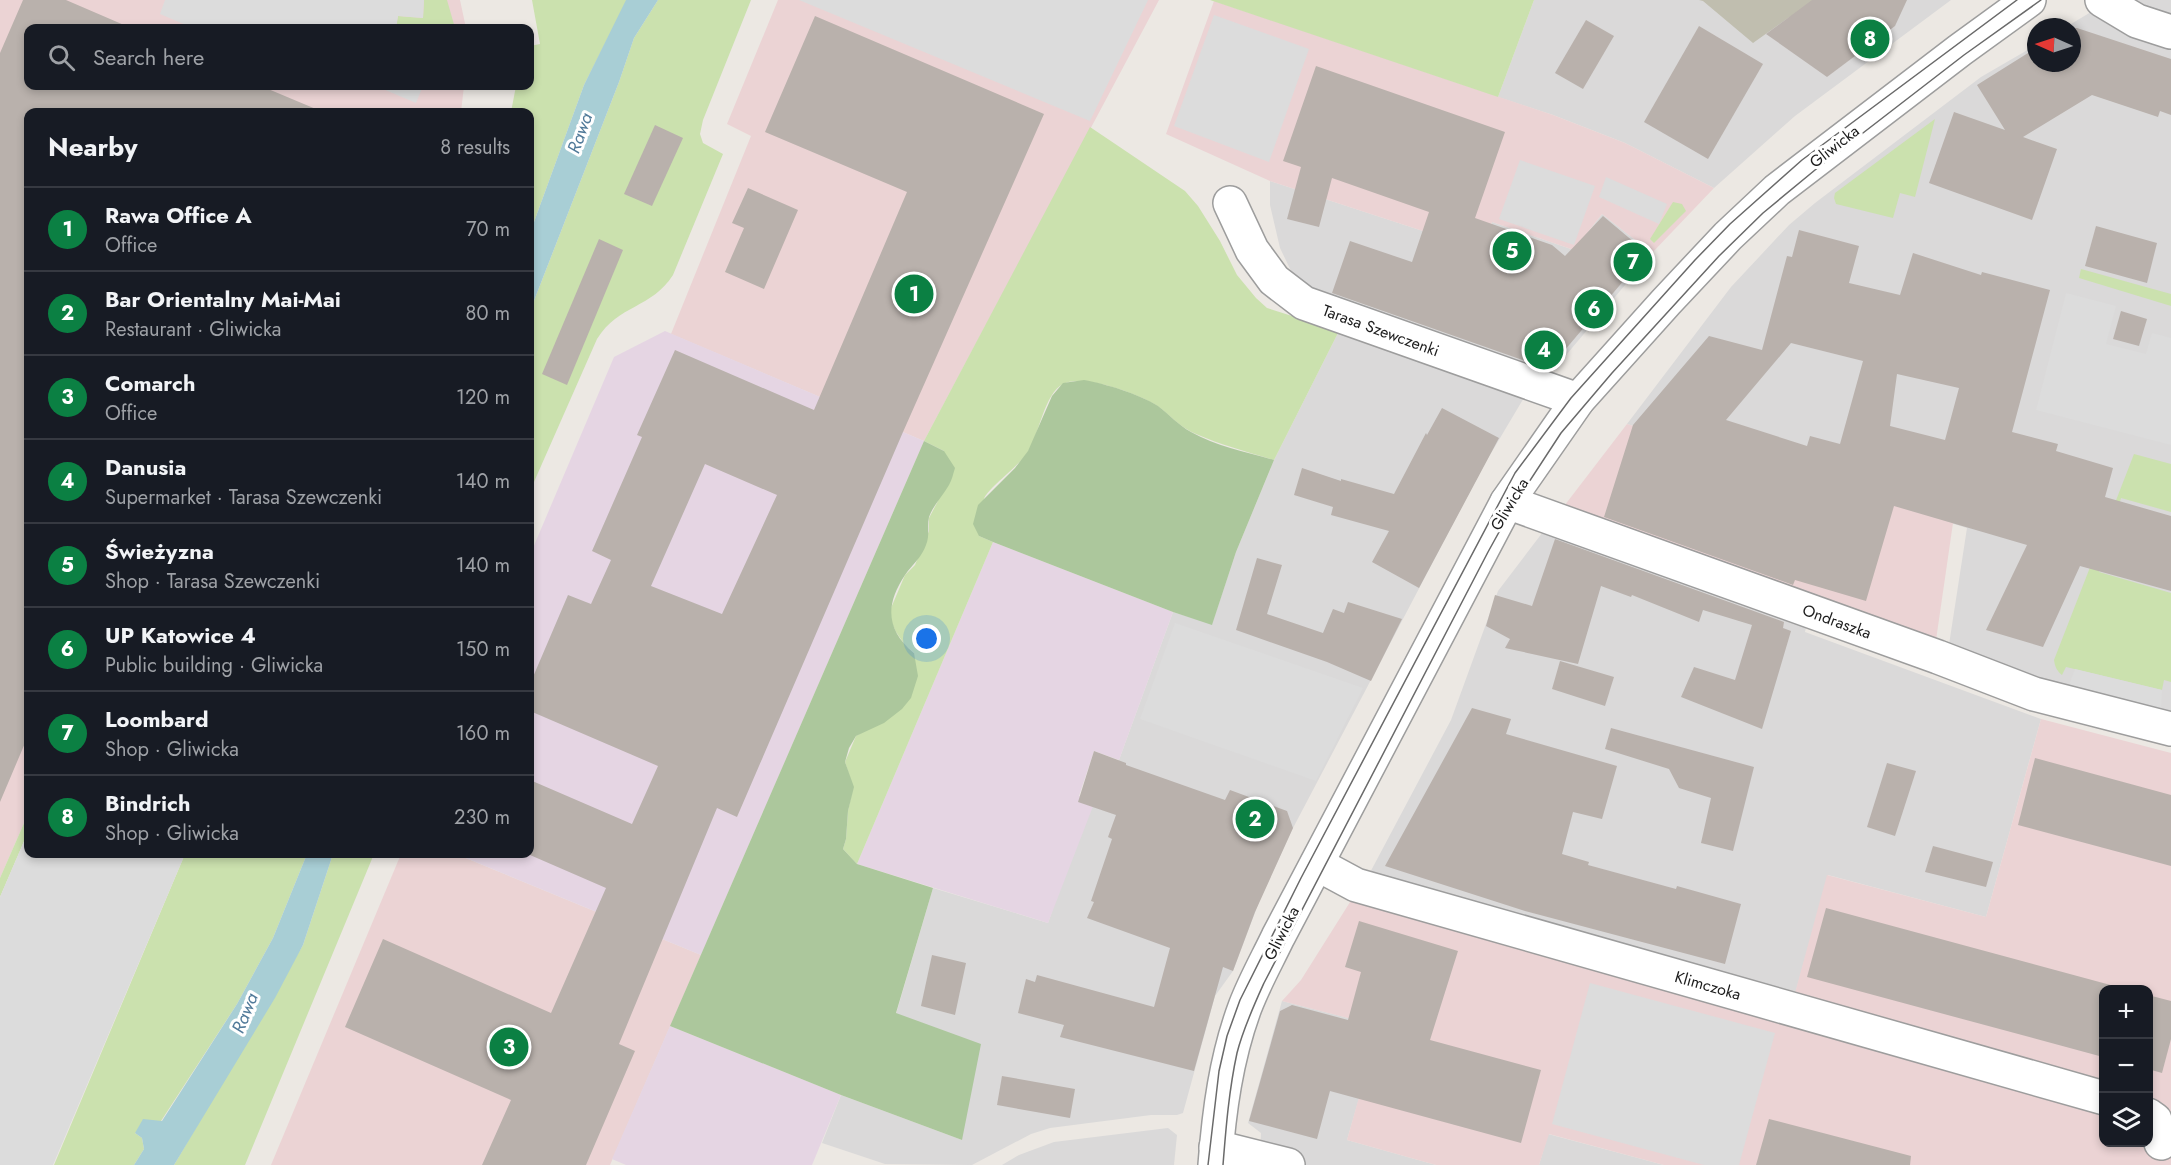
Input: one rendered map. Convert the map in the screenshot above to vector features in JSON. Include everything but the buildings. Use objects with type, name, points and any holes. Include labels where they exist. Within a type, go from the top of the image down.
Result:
[{"type":"street","points":[[2102,0],[2137,21],[2171,32]]},
{"type":"street","name":"Gliwicka","points":[[1215,1156],[1226,1076],[1233,1046],[1246,1006],[1278,937],[1507,502],[1578,400],[1712,253],[1777,190],[2024,1]]},
{"type":"street","name":"Tarasa Szewczenki","points":[[1230,203],[1252,250],[1274,280],[1304,303],[1578,400]]},
{"type":"street","name":"Ondraszka","points":[[1507,502],[1938,657],[2034,694],[2171,729]]},
{"type":"street","name":"Klimczoka","points":[[1317,864],[1356,885],[2099,1097]]},
{"type":"street","points":[[1215,1156],[1288,1165]]},
{"type":"shaded area","points":[[0,0],[460,0],[465,24],[24,24],[24,90],[464,90],[461,108],[24,108],[24,823],[0,878]]},
{"type":"shaded area","points":[[165,0],[424,0],[423,18],[398,16],[397,24],[184,24],[160,14]]},
{"type":"shaded area","points":[[778,0],[1159,0],[924,441],[671,334],[751,136],[727,124]]},
{"type":"shaded area","points":[[799,0],[1148,0],[1090,121]]},
{"type":"shaded area","points":[[1534,0],[1951,0],[1795,116],[1714,188],[1625,143],[1553,115],[1498,97]]},
{"type":"shaded area","points":[[1699,0],[1822,0],[1788,18],[1753,43]]},
{"type":"shaded area","points":[[2114,0],[2171,0],[2171,25]]},
{"type":"shaded area","points":[[1214,1],[1553,115],[1625,143],[1714,188],[1652,253],[1602,214],[1574,250],[1492,222],[1481,250],[1270,181],[1166,134]]},
{"type":"shaded area","points":[[2101,6],[2171,39],[2171,718],[2029,681],[1948,651],[1967,528],[1627,424],[1731,287],[1789,225],[1981,77],[2027,50],[2027,72],[2081,72],[2081,18]]},
{"type":"shaded area","points":[[1214,15],[1309,49],[1269,162],[1174,126]]},
{"type":"shaded area","points":[[385,90],[421,90],[416,103]]},
{"type":"shaded area","points":[[1520,160],[1595,186],[1574,245],[1499,219]]},
{"type":"shaded area","points":[[1606,177],[1667,204],[1659,224],[1599,197]]},
{"type":"shaded area","points":[[1270,181],[1481,250],[1492,222],[1574,250],[1602,214],[1652,253],[1556,367],[1545,371],[1318,298],[1293,275],[1280,248],[1270,205]]},
{"type":"shaded area","points":[[2066,293],[2116,306],[2106,344],[2146,354],[2152,333],[2171,338],[2171,445],[2036,410]]},
{"type":"shaded area","points":[[665,331],[924,441],[701,955],[466,858],[534,858],[534,546],[614,357]]},
{"type":"shaded area","points":[[1339,331],[1525,396],[1484,465],[1293,828],[1259,902],[1233,971],[1215,996],[1183,1113],[1050,1128],[1031,1134],[972,1165],[885,1164],[822,1143],[841,1095],[962,1140],[896,1014],[933,888],[1048,923],[1090,800],[1119,760],[1173,612],[1212,624],[1236,552],[1274,460]]},
{"type":"shaded area","points":[[1627,424],[1953,523],[1935,647],[1558,514]]},
{"type":"shaded area","points":[[1549,524],[1808,617],[1805,632],[2041,719],[1986,917],[1828,875],[1794,998],[1365,882],[1451,720],[1498,591]]},
{"type":"shaded area","points":[[993,542],[1173,612],[1119,760],[1094,751],[1079,796],[1095,801],[1048,923],[857,864]]},
{"type":"shaded area","points":[[1175,623],[1363,688],[1316,781],[1140,719]]},
{"type":"shaded area","points":[[2075,669],[2162,690],[2161,711],[2068,687]]},
{"type":"shaded area","points":[[2041,719],[2171,753],[2171,1165],[1664,1165],[1549,1134],[1539,1165],[1436,1165],[1347,1140],[1379,1026],[1282,1001],[1301,980],[1357,891],[1789,1015],[1827,875],[1986,917]]},
{"type":"shaded area","points":[[24,841],[24,858],[183,858],[53,1165],[0,1165],[0,897]]},
{"type":"shaded area","points":[[399,858],[466,858],[701,955],[610,1165],[271,1165]]},
{"type":"shaded area","points":[[1590,983],[1775,1033],[1739,1165],[1704,1165],[1552,1124]]},
{"type":"shaded area","points":[[1282,1001],[1380,1026],[1347,1140],[1436,1165],[1302,1165],[1260,1153],[1261,1133],[1248,1123]]},
{"type":"shaded area","points":[[670,1026],[841,1095],[812,1165],[626,1165],[612,1159]]},
{"type":"shaded area","points":[[1168,1128],[1177,1135],[1174,1165],[1002,1165],[1019,1155],[1054,1142]]},
{"type":"shaded area","points":[[1548,1134],[1664,1165],[1539,1165]]},
{"type":"green space","points":[[424,0],[447,0],[454,24],[397,24],[398,16],[423,18]]},
{"type":"green space","points":[[532,0],[627,0],[584,85],[534,222],[534,108],[512,108],[515,90],[534,90],[534,45],[540,44]]},
{"type":"green space","points":[[658,0],[751,0],[703,120],[700,134],[703,143],[723,154],[673,275],[655,294],[615,319],[597,339],[534,482],[534,301],[634,38]]},
{"type":"green space","points":[[1210,0],[1534,0],[1498,97]]},
{"type":"green space","points":[[1935,119],[1915,197],[1900,193],[1893,218],[1836,204],[1835,193]]},
{"type":"green space","points":[[1090,127],[1185,191],[1198,206],[1220,241],[1237,275],[1267,308],[1339,331],[1274,460],[1196,434],[1151,402],[1112,387],[1098,383],[1072,381],[1056,389],[1046,405],[1028,452],[984,499],[979,536],[993,542],[857,864],[843,849],[853,787],[845,762],[856,736],[868,729],[914,653],[905,645],[890,619],[891,608],[905,575],[915,565],[929,531],[929,518],[938,501],[944,451],[924,441]]},
{"type":"green space","points":[[1673,202],[1682,204],[1686,211],[1654,243],[1650,239]]},
{"type":"green space","points":[[2081,269],[2171,294],[2171,306],[2079,278]]},
{"type":"green space","points":[[1084,380],[1142,397],[1201,437],[1274,460],[1236,552],[1212,625],[979,536],[973,524],[978,505],[1015,468],[1028,451],[1052,396],[1063,383]]},
{"type":"green space","points":[[924,441],[944,451],[955,468],[947,489],[929,517],[928,538],[924,549],[898,586],[892,607],[894,626],[898,635],[914,653],[918,676],[911,698],[902,709],[884,723],[856,736],[849,748],[845,762],[854,787],[843,849],[857,864],[933,888],[896,1013],[981,1044],[962,1140],[841,1095],[670,1026]]},
{"type":"green space","points":[[2134,454],[2171,464],[2171,512],[2121,498],[2099,572],[2171,593],[2171,682],[2164,680],[2162,690],[2066,667],[2062,675],[2054,660]]},
{"type":"green space","points":[[24,823],[24,841],[0,897],[0,878]]},
{"type":"green space","points":[[183,858],[305,858],[273,938],[237,1004],[161,1121],[135,1133],[142,1138],[144,1149],[134,1165],[54,1165]]},
{"type":"green space","points":[[332,858],[372,858],[245,1165],[174,1165],[303,945]]},
{"type":"water","name":"Rawa","points":[[626,0],[658,0],[634,38],[534,301],[534,222],[584,85]]},
{"type":"water","name":"Rawa","points":[[305,858],[332,858],[303,945],[275,998],[174,1165],[134,1165],[144,1149],[142,1138],[135,1133],[143,1119],[162,1121],[237,1004],[273,938]]},
{"type":"tram line","points":[[1208,1165],[1219,1071],[1227,1036],[1240,1000],[1301,878],[1515,473],[1571,398],[1730,224],[1802,160],[2017,0]]},
{"type":"tram line","points":[[1223,1165],[1237,1053],[1264,983],[1488,552],[1514,505],[1561,433],[1612,373],[1719,256],[1763,213],[1964,55],[2041,0]]},
{"type":"place","name":"Bindrich","points":[[1870,39]]},
{"type":"place","name":"Świeżyzna","points":[[1512,251]]},
{"type":"place","name":"Loombard","points":[[1633,262]]},
{"type":"place","name":"Rawa Office A","points":[[914,294]]},
{"type":"place","name":"UP Katowice 4","points":[[1594,309]]},
{"type":"place","name":"Danusia","points":[[1544,350]]},
{"type":"place","name":"Bar Orientalny Mai-Mai","points":[[1255,819]]},
{"type":"place","name":"Comarch","points":[[509,1047]]}]
